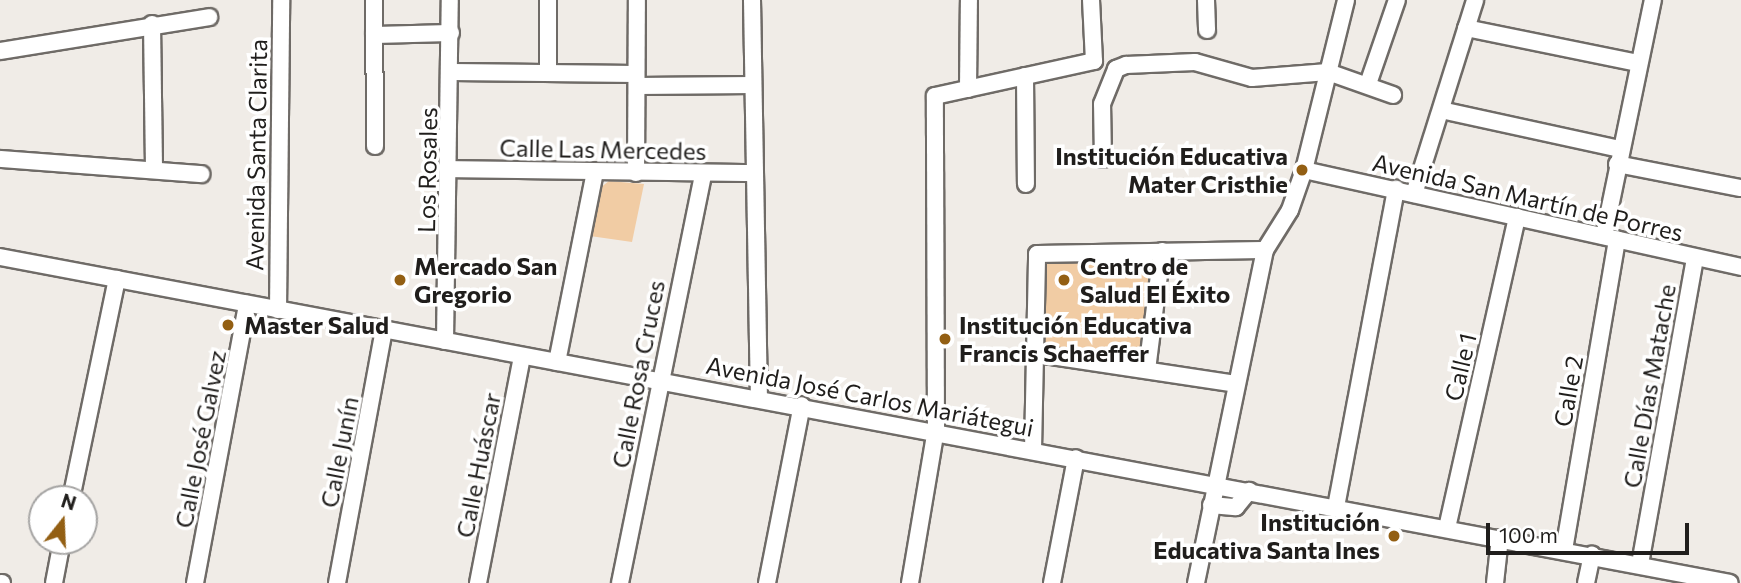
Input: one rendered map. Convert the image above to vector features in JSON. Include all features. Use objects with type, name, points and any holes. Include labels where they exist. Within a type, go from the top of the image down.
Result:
[{"type":"street","name":"Avenida Santa Clarita","points":[[278,310],[281,0]]},
{"type":"street","points":[[374,0],[375,146]]},
{"type":"street","name":"Los Rosales","points":[[445,341],[452,72],[450,0]]},
{"type":"street","points":[[548,0],[548,73]]},
{"type":"street","points":[[636,173],[637,0]]},
{"type":"street","points":[[752,0],[759,397]]},
{"type":"street","points":[[968,89],[970,0]]},
{"type":"street","points":[[911,583],[936,430],[935,96],[1094,61],[1091,0]]},
{"type":"street","points":[[1206,0],[1207,30]]},
{"type":"street","points":[[1196,583],[1265,250],[1290,210],[1304,170],[1346,0]]},
{"type":"street","points":[[1368,84],[1396,0]]},
{"type":"street","points":[[1414,194],[1475,0]]},
{"type":"street","name":"Calle 2","points":[[1564,550],[1611,238],[1619,157],[1637,63],[1653,0]]},
{"type":"street","points":[[0,51],[152,24],[209,17]]},
{"type":"street","points":[[152,24],[154,170]]},
{"type":"street","points":[[1466,28],[1637,63]]},
{"type":"street","points":[[374,36],[451,33]]},
{"type":"street","points":[[1103,159],[1102,104],[1116,69],[1126,65],[1195,62],[1252,78],[1328,72],[1393,95]]},
{"type":"street","points":[[452,72],[548,73],[753,85]]},
{"type":"street","points":[[1025,76],[1026,184]]},
{"type":"street","points":[[1441,110],[1741,188]]},
{"type":"street","points":[[0,159],[201,174]]},
{"type":"street","name":"Calle Las Mercedes","points":[[450,169],[755,173]]},
{"type":"street","name":"Avenida San Martín de Porres","points":[[1304,170],[1741,267]]},
{"type":"street","points":[[557,362],[594,172]]},
{"type":"street","name":"Calle Rosa Cruces","points":[[620,583],[658,380],[703,174]]},
{"type":"street","points":[[1336,507],[1396,190]]},
{"type":"street","name":"Calle 1","points":[[1447,528],[1517,217]]},
{"type":"street","points":[[1033,450],[1038,354],[1037,254],[1265,250]]},
{"type":"street","points":[[1147,370],[1162,251]]},
{"type":"street","name":"Avenida José Carlos Mariátegui","points":[[0,257],[522,356],[936,430],[1640,564],[1682,578],[1730,583]]},
{"type":"street","name":"Calle Días Matache","points":[[1640,564],[1695,258]]},
{"type":"street","points":[[74,485],[117,279]]},
{"type":"street","name":"Calle José Galvez","points":[[195,583],[247,304]]},
{"type":"street","name":"Calle Junín","points":[[337,583],[384,330]]},
{"type":"street","points":[[1038,354],[1236,384]]},
{"type":"street","name":"Calle Huáscar","points":[[478,583],[522,356]]},
{"type":"street","points":[[767,583],[802,405]]},
{"type":"street","points":[[1052,583],[1076,458]]},
{"type":"street","points":[[1211,505],[1236,507],[1249,491]]},
{"type":"street","points":[[1494,583],[1500,538]]},
{"type":"street","points":[[54,583],[59,555]]},
{"type":"street","points":[[1586,583],[1592,555]]},
{"type":"shaded area","points":[[609,181],[644,184],[632,242],[590,236],[600,188]]},
{"type":"shaded area","points":[[1154,257],[1142,365],[1043,350],[1043,260]]},
{"type":"place","name":"Institución Educativa Mater Cristhie","points":[[1302,170]]},
{"type":"place","name":"Mercado San Gregorio","points":[[400,280]]},
{"type":"place","name":"Centro de Salud El Éxito","points":[[1064,280]]},
{"type":"place","name":"Master Salud","points":[[228,325]]},
{"type":"place","name":"Institución Educativa Francis Schaeffer","points":[[945,339]]},
{"type":"place","name":"Institución Educativa Santa Ines","points":[[1394,536]]}]
